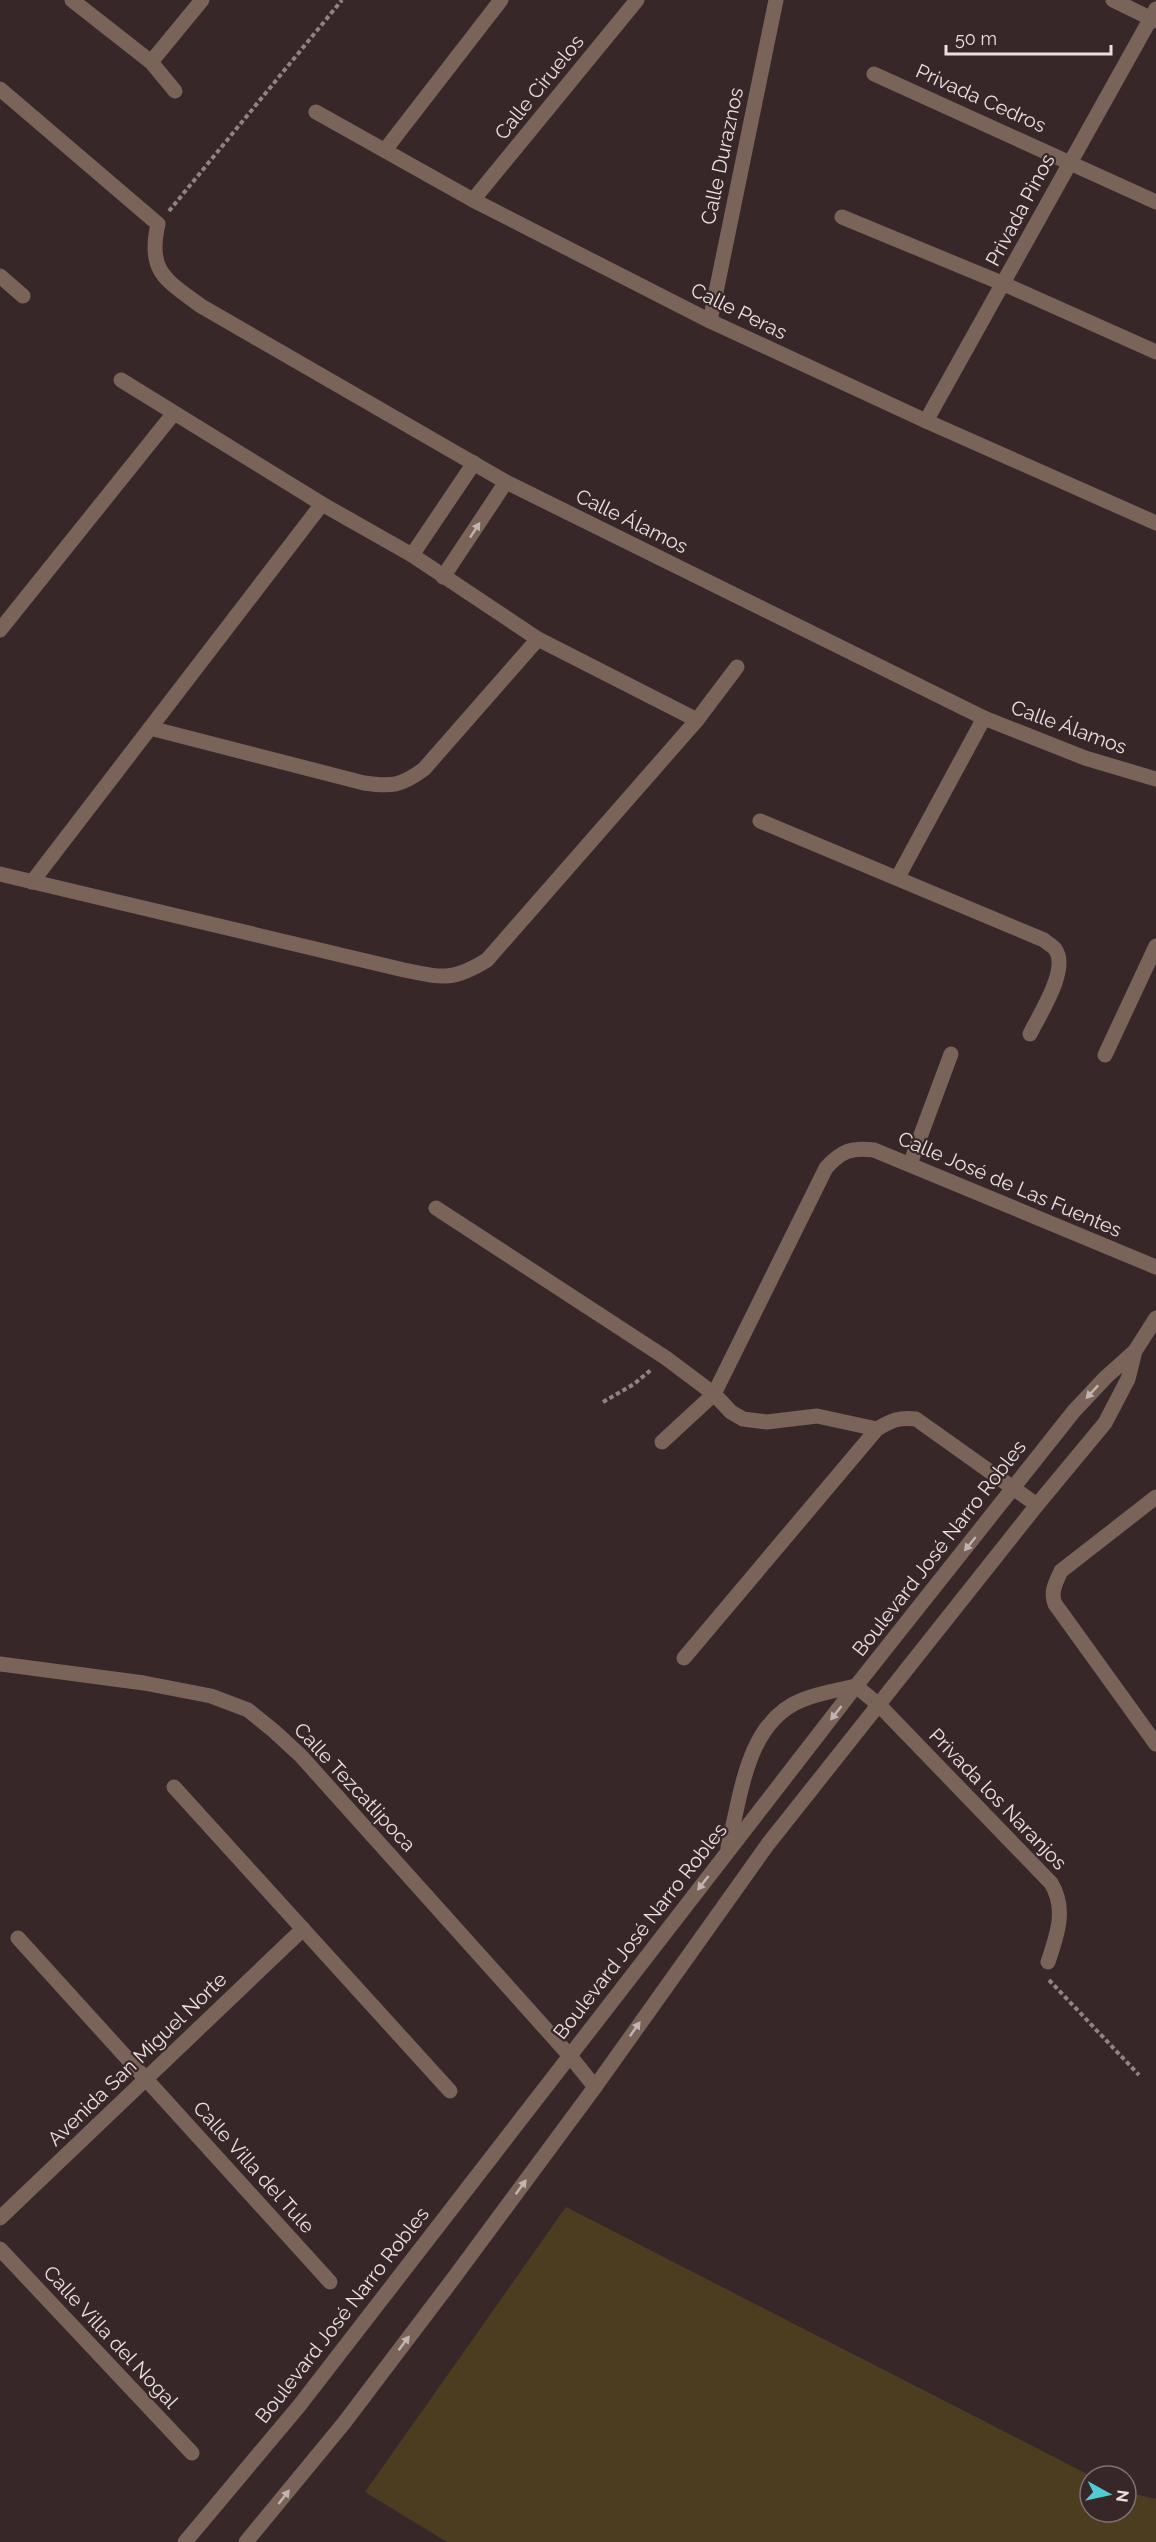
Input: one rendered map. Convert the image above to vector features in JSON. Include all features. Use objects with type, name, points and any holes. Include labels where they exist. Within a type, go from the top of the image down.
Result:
[{"type":"street","points":[[72,0],[152,62],[175,91]]},
{"type":"street","points":[[152,62],[202,0]]},
{"type":"street","points":[[385,150],[501,0]]},
{"type":"street","name":"Calle Ciruelos","points":[[473,200],[637,0]]},
{"type":"street","name":"Calle Duraznos","points":[[710,321],[776,0]]},
{"type":"street","points":[[1113,0],[1154,16]]},
{"type":"street","name":"Privada Pinos","points":[[926,421],[1004,284],[1070,161],[1154,16]]},
{"type":"street","name":"Privada Cedros","points":[[874,74],[1156,202]]},
{"type":"street","points":[[0,89],[158,224]]},
{"type":"street","name":"Calle Peras","points":[[316,112],[473,200],[710,321],[926,421],[1156,523]]},
{"type":"street","points":[[842,217],[1004,284],[1156,352]]},
{"type":"street","name":"Calle Álamos","points":[[158,224],[154,240],[155,260],[162,274],[174,286],[201,306],[506,482],[984,718],[1085,758],[1156,779]]},
{"type":"street","points":[[0,276],[23,296]]},
{"type":"street","points":[[121,380],[322,504],[412,555],[538,639],[697,720]]},
{"type":"street","points":[[0,630],[174,413]]},
{"type":"street","points":[[412,555],[474,464]]},
{"type":"street","points":[[443,577],[506,482]]},
{"type":"street","points":[[32,882],[322,504]]},
{"type":"street","points":[[150,728],[364,783],[388,787],[406,782],[424,769],[538,639]]},
{"type":"street","points":[[0,874],[404,970],[437,976],[466,973],[487,960],[697,720],[737,667]]},
{"type":"street","points":[[897,878],[984,718]]},
{"type":"street","points":[[760,821],[1044,940],[1056,950],[1060,962],[1059,973],[1030,1034]]},
{"type":"street","points":[[1105,1055],[1156,946]]},
{"type":"street","points":[[910,1164],[951,1054]]},
{"type":"street","name":"Calle José de Las Fuentes","points":[[714,1394],[826,1168],[846,1150],[860,1148],[874,1150],[1156,1267]]},
{"type":"street","points":[[435,1208],[666,1358],[714,1394],[731,1412],[743,1419],[766,1422],[817,1416],[878,1429]]},
{"type":"street","name":"Boulevard José Narro Robles","points":[[246,2542],[350,2414],[595,2087],[768,1844],[880,1706],[1037,1505],[1105,1423],[1128,1379],[1135,1352],[1156,1318]]},
{"type":"street","name":"Boulevard José Narro Robles","points":[[185,2542],[299,2406],[856,1686],[1074,1411],[1106,1377],[1135,1352]]},
{"type":"street","points":[[662,1442],[714,1394]]},
{"type":"street","points":[[684,1658],[878,1429],[901,1417],[916,1419],[1037,1505]]},
{"type":"street","points":[[1156,1497],[1061,1571],[1054,1585],[1053,1596],[1055,1604],[1156,1744]]},
{"type":"street","name":"Calle Tezcatlipoca","points":[[0,1664],[211,1696],[248,1710],[301,1756],[570,2056],[595,2087]]},
{"type":"street","points":[[727,1853],[751,1756],[764,1732],[787,1708],[802,1700],[856,1686]]},
{"type":"street","name":"Privada los Naranjos","points":[[856,1686],[880,1706],[1051,1883],[1059,1897],[1060,1921],[1048,1962]]},
{"type":"street","points":[[174,1787],[450,2091]]},
{"type":"street","name":"Avenida San Miguel Norte","points":[[0,2218],[303,1929]]},
{"type":"street","name":"Calle Villa del Tule","points":[[18,1938],[330,2282]]},
{"type":"street","name":"Calle Villa del Nogal","points":[[0,2249],[192,2453]]},
{"type":"path","points":[[158,224],[342,0]]},
{"type":"path","points":[[603,1402],[634,1384],[666,1358]]},
{"type":"path","points":[[1048,1962],[1047,1976],[1050,1983],[1138,2075]]},
{"type":"shaded area","points":[[566,2207],[1078,2469],[1078,2524],[1138,2524],[1138,2495],[1156,2499],[1156,2542],[447,2542],[365,2492]]}]
